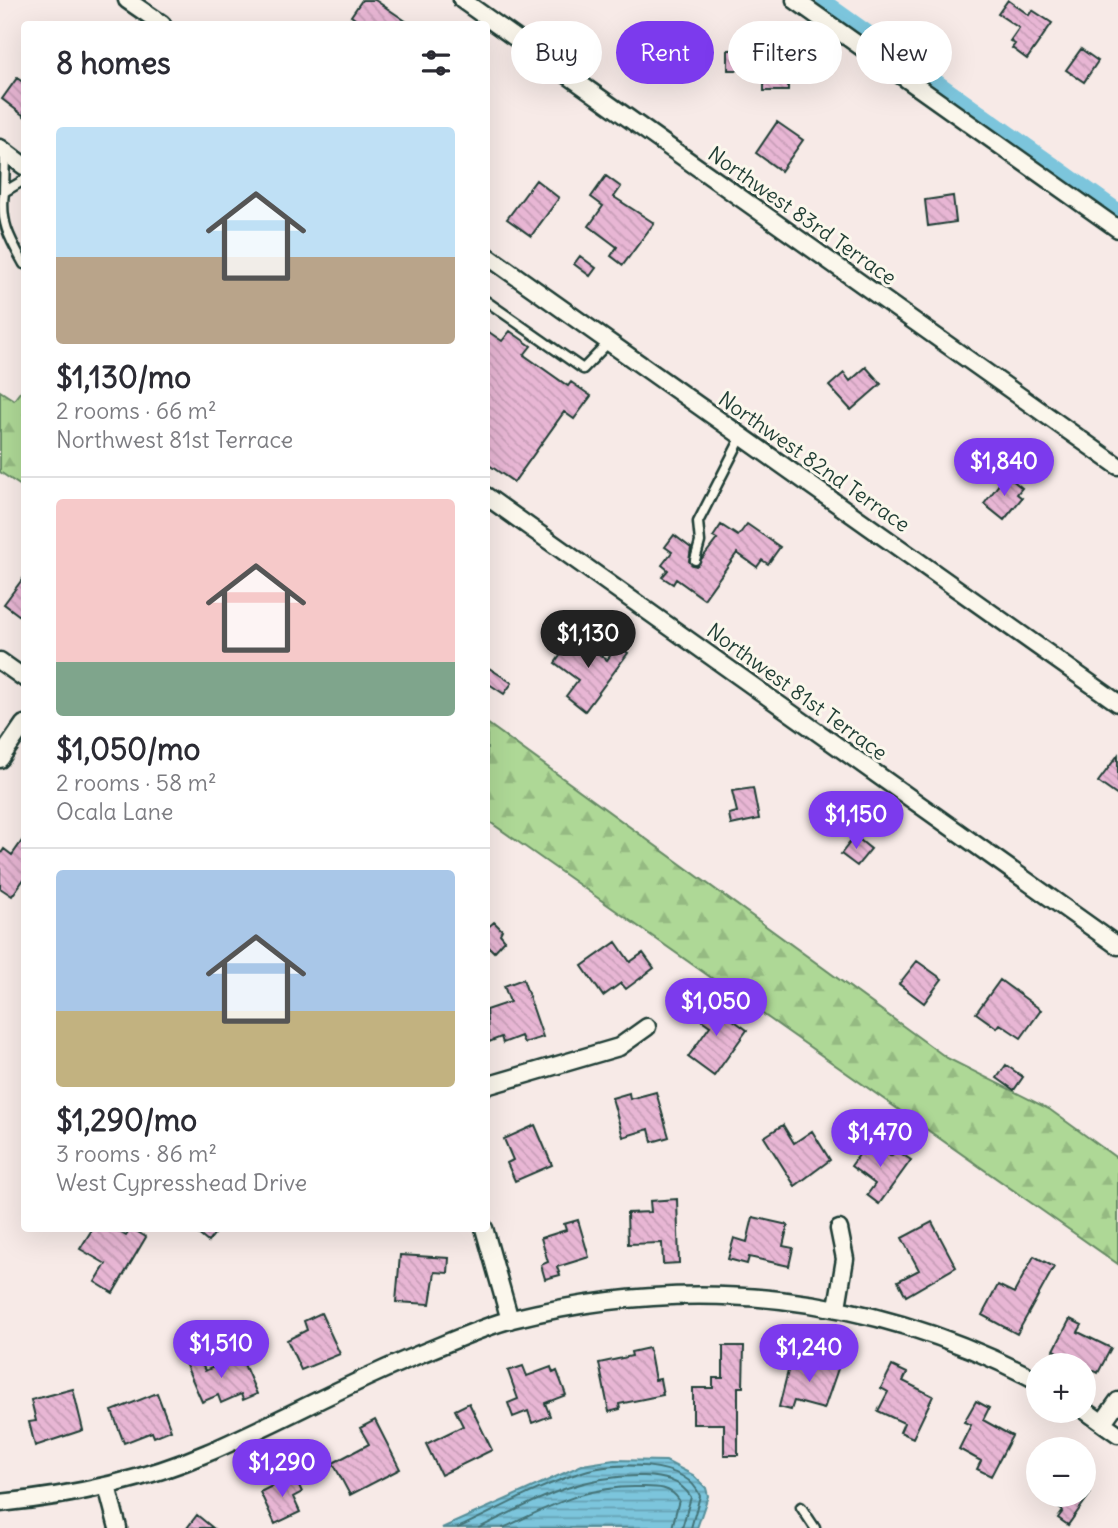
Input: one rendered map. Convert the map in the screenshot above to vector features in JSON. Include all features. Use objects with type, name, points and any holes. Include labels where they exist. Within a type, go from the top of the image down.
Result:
[{"type":"street","points":[[127,0],[158,21]]},
{"type":"street","name":"Northwest 83rd Terrace","points":[[462,0],[1118,466]]},
{"type":"street","points":[[795,0],[1118,229]]},
{"type":"street","points":[[2,150],[21,164]]},
{"type":"street","name":"Northwest 82nd Terrace","points":[[490,258],[1118,703]]},
{"type":"street","name":"Northwest 81st Terrace","points":[[490,499],[1118,946]]},
{"type":"street","points":[[0,661],[21,676]]},
{"type":"street","points":[[0,759],[21,728]]},
{"type":"street","points":[[490,1085],[619,1048],[647,1027]]},
{"type":"street","points":[[837,1307],[845,1259],[839,1229]]},
{"type":"street","points":[[485,1232],[510,1320]]},
{"type":"street","points":[[0,1503],[107,1486],[204,1454],[419,1354],[510,1320],[611,1300],[687,1295],[775,1299],[837,1307],[981,1353],[1026,1375]]},
{"type":"street","points":[[1103,1422],[1118,1401]]},
{"type":"street","points":[[1096,1417],[1118,1434]]},
{"type":"street","points":[[107,1486],[118,1528]]},
{"type":"lane","points":[[2,150],[4,192],[1,221],[7,239],[21,260]]},
{"type":"lane","points":[[4,192],[21,182]]},
{"type":"lane","points":[[490,304],[583,369],[610,342]]},
{"type":"lane","points":[[695,560],[700,542],[698,522],[742,436]]},
{"type":"lane","points":[[801,1507],[815,1528]]},
{"type":"green space","points":[[0,391],[14,400],[21,391],[21,486],[0,472]]},
{"type":"green space","points":[[490,725],[947,1058],[1049,1109],[1118,1159],[1118,1264],[490,822]]},
{"type":"water","points":[[614,1460],[666,1461],[693,1475],[706,1488],[708,1496],[697,1528],[442,1528],[582,1465]]},
{"type":"building","points":[[362,0],[375,0],[406,21],[358,21],[351,16]]},
{"type":"building","points":[[1008,0],[1029,15],[1032,10],[1052,23],[1027,59],[1012,48],[1015,44],[1010,41],[1019,28],[998,14]]},
{"type":"building","points":[[1081,49],[1098,61],[1084,82],[1066,70]]},
{"type":"building","points":[[17,78],[21,81],[21,114],[2,99]]},
{"type":"building","points":[[764,84],[788,84],[788,91],[764,91]]},
{"type":"building","points":[[777,122],[803,140],[781,171],[756,153]]},
{"type":"building","points":[[606,176],[621,187],[614,197],[654,223],[623,265],[611,256],[617,247],[589,226],[603,206],[591,197]]},
{"type":"building","points":[[536,180],[559,198],[531,236],[507,219]]},
{"type":"building","points":[[953,196],[956,222],[928,226],[925,200]]},
{"type":"building","points":[[580,256],[596,268],[590,276],[574,264]]},
{"type":"building","points":[[510,331],[531,346],[524,355],[568,386],[571,382],[591,396],[574,419],[564,412],[514,482],[490,466],[490,333],[502,341]]},
{"type":"building","points":[[866,367],[881,384],[851,410],[829,386],[844,373],[850,381]]},
{"type":"building","points":[[1006,475],[1022,488],[1017,494],[1022,498],[1004,520],[984,504]]},
{"type":"building","points":[[747,524],[780,547],[768,564],[762,560],[757,567],[737,553],[704,599],[676,579],[673,584],[662,577],[668,570],[662,565],[672,552],[665,547],[674,535],[691,548],[689,561],[696,566],[717,539],[713,537],[721,525],[738,536]]},
{"type":"building","points":[[21,581],[21,617],[4,604]]},
{"type":"building","points":[[574,636],[607,660],[618,645],[628,653],[585,711],[566,696],[578,680],[555,663]]},
{"type":"building","points":[[490,669],[512,683],[504,694],[490,685]]},
{"type":"building","points":[[1118,755],[1118,796],[1098,782]]},
{"type":"building","points":[[753,788],[759,819],[731,825],[729,814],[737,812],[732,791]]},
{"type":"building","points":[[855,836],[871,849],[857,866],[841,854]]},
{"type":"building","points":[[21,842],[21,883],[12,896],[0,888],[0,855],[4,849],[12,855]]},
{"type":"building","points":[[494,922],[502,930],[500,934],[505,940],[494,952],[490,948],[490,926]]},
{"type":"building","points":[[616,942],[630,962],[643,953],[654,968],[626,989],[621,983],[603,996],[582,966]]},
{"type":"building","points":[[917,961],[942,979],[924,1003],[899,984]]},
{"type":"building","points":[[523,979],[543,1037],[524,1043],[521,1036],[503,1043],[501,1037],[490,1042],[490,1009],[510,1002],[504,986]]},
{"type":"building","points":[[1000,980],[1041,1010],[1021,1038],[1000,1024],[997,1028],[976,1013]]},
{"type":"building","points":[[704,999],[747,1030],[714,1076],[688,1057],[710,1026],[693,1014]]},
{"type":"building","points":[[1006,1065],[1023,1077],[1014,1090],[997,1078]]},
{"type":"building","points":[[656,1092],[669,1137],[652,1142],[649,1129],[623,1137],[612,1098],[629,1093],[630,1099]]},
{"type":"building","points":[[535,1125],[552,1165],[515,1181],[507,1163],[513,1160],[504,1139]]},
{"type":"building","points":[[783,1125],[794,1143],[812,1131],[830,1160],[795,1186],[764,1137]]},
{"type":"building","points":[[870,1140],[891,1156],[896,1150],[911,1160],[879,1204],[867,1195],[875,1184],[851,1166]]},
{"type":"building","points":[[677,1199],[679,1263],[663,1264],[662,1243],[628,1244],[627,1213],[651,1212],[650,1201]]},
{"type":"building","points":[[753,1217],[788,1225],[783,1246],[793,1248],[789,1266],[749,1257],[747,1264],[728,1259],[734,1238],[747,1242]]},
{"type":"building","points":[[578,1220],[589,1257],[557,1267],[560,1275],[545,1279],[541,1265],[548,1262],[541,1238],[566,1230],[564,1224]]},
{"type":"building","points":[[932,1222],[956,1267],[906,1296],[898,1281],[919,1270],[902,1238]]},
{"type":"building","points":[[91,1232],[120,1232],[126,1236],[128,1232],[138,1232],[146,1237],[113,1293],[95,1282],[106,1264],[80,1249]]},
{"type":"building","points":[[196,1232],[216,1232],[208,1242]]},
{"type":"building","points":[[400,1255],[449,1258],[448,1273],[435,1272],[430,1304],[396,1302]]},
{"type":"building","points":[[1034,1256],[1054,1267],[1017,1334],[982,1315],[998,1285],[1014,1293]]},
{"type":"building","points":[[321,1313],[340,1354],[301,1370],[287,1340],[307,1330],[304,1321]]},
{"type":"building","points":[[1070,1319],[1082,1325],[1078,1332],[1111,1348],[1098,1373],[1096,1353],[1060,1353],[1054,1350]]},
{"type":"building","points":[[723,1346],[744,1346],[743,1387],[738,1387],[738,1455],[724,1455],[724,1424],[693,1424],[693,1388],[713,1388],[713,1378],[723,1378]]},
{"type":"building","points":[[649,1348],[655,1380],[660,1379],[663,1395],[619,1404],[620,1409],[609,1412],[599,1363],[632,1356],[631,1352]]},
{"type":"building","points":[[198,1355],[205,1371],[240,1355],[257,1394],[243,1400],[241,1394],[221,1403],[218,1395],[202,1402],[184,1361]]},
{"type":"building","points":[[821,1358],[840,1363],[824,1409],[794,1401],[791,1410],[779,1407],[791,1359],[819,1366]]},
{"type":"building","points":[[523,1366],[527,1376],[551,1367],[553,1373],[557,1371],[566,1395],[545,1403],[550,1416],[532,1423],[528,1411],[513,1417],[508,1403],[518,1399],[508,1371]]},
{"type":"building","points":[[892,1366],[907,1373],[903,1381],[933,1396],[913,1438],[900,1432],[904,1423],[878,1411],[888,1392],[881,1388]]},
{"type":"building","points":[[73,1389],[83,1430],[35,1446],[29,1422],[36,1421],[31,1400]]},
{"type":"building","points":[[157,1393],[171,1430],[154,1437],[152,1432],[124,1443],[112,1411]]},
{"type":"building","points":[[976,1401],[989,1408],[983,1420],[1012,1436],[991,1476],[977,1469],[981,1461],[959,1449],[971,1425],[964,1422]]},
{"type":"building","points":[[469,1403],[492,1450],[441,1475],[426,1444],[463,1426],[455,1410]]},
{"type":"building","points":[[375,1420],[400,1469],[350,1495],[333,1463],[369,1444],[360,1428]]},
{"type":"building","points":[[294,1475],[302,1492],[293,1497],[300,1512],[275,1524],[260,1492]]},
{"type":"building","points":[[1058,1507],[1081,1507],[1068,1525],[1058,1518],[1063,1511]]},
{"type":"building","points":[[197,1515],[213,1528],[187,1528]]},
{"type":"waterway","points":[[823,0],[1118,210]]}]
